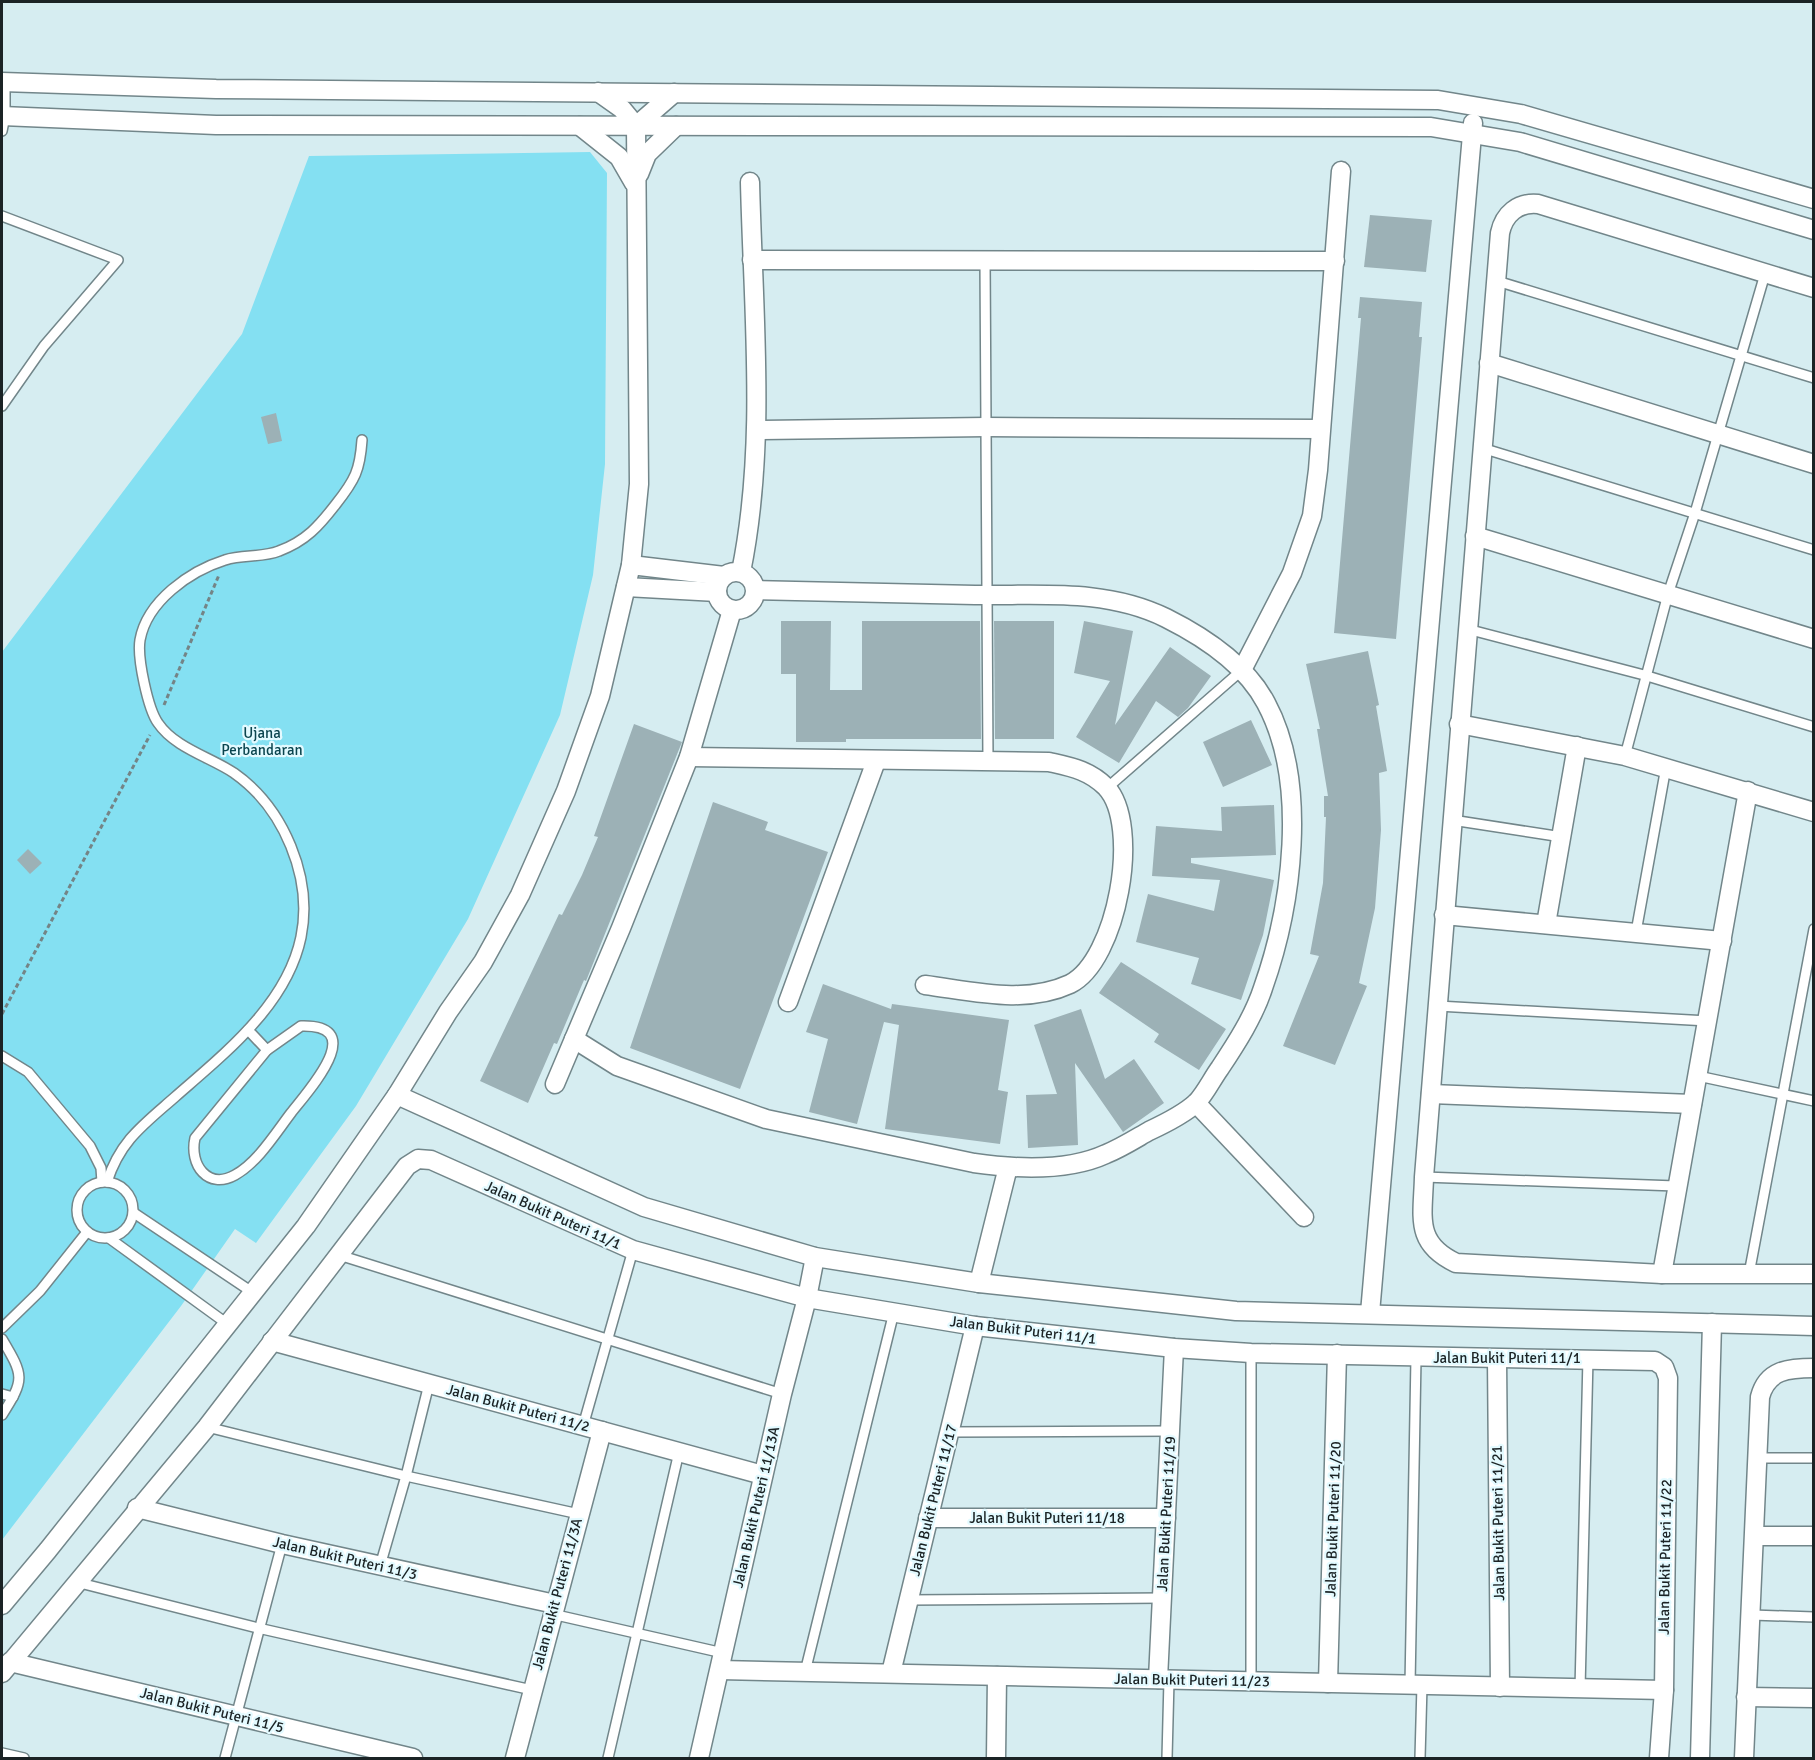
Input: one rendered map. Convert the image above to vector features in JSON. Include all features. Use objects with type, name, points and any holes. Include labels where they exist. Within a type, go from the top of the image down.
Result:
[{"type":"street","points":[[3,82],[216,89],[1438,100],[1521,114],[1814,199]]},
{"type":"street","points":[[2,1605],[306,1226],[397,1095],[448,1012],[483,962],[520,895],[566,791],[600,696],[626,587],[631,565],[639,484],[636,126],[622,109],[598,92]]},
{"type":"street","points":[[636,126],[674,93]]},
{"type":"street","points":[[1371,1313],[1475,106]]},
{"type":"street","points":[[3,121],[216,125],[1431,127],[1520,142],[1814,230]]},
{"type":"street","points":[[580,126],[619,157],[635,184]]},
{"type":"street","points":[[635,184],[647,154],[676,126]]},
{"type":"street","points":[[1242,670],[1292,573],[1312,516],[1341,171]]},
{"type":"street","points":[[626,587],[728,580],[752,579],[756,590],[749,606],[732,610],[722,603],[728,580],[749,533],[758,430],[750,182]]},
{"type":"street","points":[[1814,288],[1531,203],[1518,207],[1505,217],[1500,233],[1459,724],[1422,1225],[1436,1254],[1456,1263],[1662,1274],[1814,1274]]},
{"type":"street","points":[[752,260],[1335,261]]},
{"type":"street","points":[[1489,363],[1814,464]]},
{"type":"street","points":[[758,430],[986,427],[1320,429]]},
{"type":"street","points":[[1475,536],[1814,639]]},
{"type":"street","points":[[631,565],[728,580]]},
{"type":"street","points":[[574,1039],[617,1066],[766,1119],[1008,1167],[1039,1167],[1104,1156],[1196,1103],[1234,1046],[1263,990],[1287,896],[1292,846],[1291,805],[1282,739],[1266,702],[1242,670],[1199,637],[1163,617],[1115,601],[1070,594],[987,595],[756,590]]},
{"type":"street","points":[[555,1084],[688,758],[732,610]]},
{"type":"street","points":[[1459,724],[1625,756],[1814,812]]},
{"type":"street","points":[[1546,924],[1577,746]]},
{"type":"street","points":[[688,758],[1049,762],[1084,770],[1107,788],[1120,821],[1122,870],[1116,908],[1104,942],[1090,966],[1072,983],[1044,993],[1014,996],[926,985]]},
{"type":"street","points":[[788,1002],[876,761]]},
{"type":"street","points":[[1662,1274],[1676,1186],[1709,1021],[1748,791]]},
{"type":"street","points":[[1444,915],[1722,941]]},
{"type":"street","points":[[1431,1094],[1692,1104]]},
{"type":"street","points":[[397,1095],[644,1207],[815,1257],[979,1283],[1236,1311],[1814,1326]]},
{"type":"street","points":[[1196,1103],[1304,1217]]},
{"type":"street","name":"Jalan Bukit Puteri 11/1","points":[[339,1255],[407,1166],[418,1159],[431,1160],[633,1251],[807,1298],[975,1326],[1174,1348],[1251,1353],[1416,1358],[1654,1360]]},
{"type":"street","points":[[979,1283],[1008,1167]]},
{"type":"street","points":[[6,1667],[207,1427],[339,1255]]},
{"type":"street","name":"Jalan Bukit Puteri 11/13A","points":[[699,1758],[815,1257]]},
{"type":"street","points":[[1700,1758],[1712,1323]]},
{"type":"street","name":"Jalan Bukit Puteri 11/17","points":[[891,1673],[975,1326]]},
{"type":"street","name":"Jalan Bukit Puteri 11/2","points":[[272,1341],[763,1475]]},
{"type":"street","name":"Jalan Bukit Puteri 11/19","points":[[1164,1679],[1162,1598],[1174,1348]]},
{"type":"street","name":"Jalan Bukit Puteri 11/20","points":[[1328,1683],[1337,1354]]},
{"type":"street","name":"Jalan Bukit Puteri 11/21","points":[[1497,1359],[1500,1687]]},
{"type":"street","name":"Jalan Bukit Puteri 11/22","points":[[1654,1360],[1664,1367],[1668,1378],[1664,1690],[1659,1758]]},
{"type":"street","points":[[1744,1758],[1752,1615],[1757,1458],[1763,1387],[1774,1374],[1806,1368]]},
{"type":"street","name":"Jalan Bukit Puteri 11/3A","points":[[515,1758],[602,1431]]},
{"type":"street","name":"Jalan Bukit Puteri 11/3","points":[[137,1508],[553,1609]]},
{"type":"street","name":"Jalan Bukit Puteri 11/18","points":[[928,1518],[1166,1518]]},
{"type":"street","points":[[1755,1536],[1814,1536]]},
{"type":"street","name":"Jalan Bukit Puteri 11/23","points":[[722,1661],[805,1672],[1664,1690]]},
{"type":"street","name":"Jalan Bukit Puteri 11/5","points":[[6,1667],[235,1716],[413,1758]]},
{"type":"street","points":[[996,1758],[998,1676]]},
{"type":"street","points":[[1746,1697],[1814,1698]]},
{"type":"lane","points":[[3,82],[3,121]]},
{"type":"lane","points":[[2,216],[118,260],[44,346],[2,406]]},
{"type":"lane","points":[[985,259],[988,761]]},
{"type":"lane","points":[[1625,756],[1644,675],[1719,434],[1765,274]]},
{"type":"lane","points":[[1497,281],[1814,378]]},
{"type":"lane","points":[[104,1182],[121,1149],[145,1124],[248,1030],[274,996],[291,966],[301,939],[304,893],[289,841],[256,791],[233,772],[174,738],[157,722],[147,693],[140,640],[151,615],[167,593],[194,575],[226,559],[277,553],[311,535],[351,484],[360,465],[362,440]]},
{"type":"lane","points":[[1482,448],[1814,550]]},
{"type":"lane","points":[[1467,629],[1644,675],[1814,728]]},
{"type":"lane","points":[[1107,788],[1242,670]]},
{"type":"lane","points":[[1636,932],[1666,767]]},
{"type":"lane","points":[[1452,820],[1562,837]]},
{"type":"lane","points":[[1749,1274],[1814,929]]},
{"type":"lane","points":[[1438,1006],[1709,1021]]},
{"type":"lane","points":[[301,1026],[316,1026],[327,1031],[333,1042],[329,1065],[260,1153],[237,1174],[223,1180],[210,1179],[202,1174],[196,1162],[193,1148],[195,1138],[267,1050],[301,1026]]},
{"type":"lane","points":[[248,1030],[267,1050]]},
{"type":"lane","points":[[2,1056],[28,1072],[90,1146],[101,1168],[104,1182]]},
{"type":"lane","points":[[1698,1076],[1814,1101]]},
{"type":"lane","points":[[1424,1177],[1676,1186]]},
{"type":"lane","points":[[104,1182],[118,1185],[127,1192],[134,1214],[129,1225],[121,1234],[109,1238],[98,1238],[87,1232],[80,1224],[78,1203],[91,1186],[104,1182]]},
{"type":"lane","points":[[134,1214],[252,1292]]},
{"type":"lane","points":[[2,1328],[40,1291],[87,1232]]},
{"type":"lane","points":[[109,1238],[226,1323]]},
{"type":"lane","points":[[583,1426],[633,1251]]},
{"type":"lane","points":[[339,1255],[782,1394]]},
{"type":"lane","points":[[805,1672],[894,1312]]},
{"type":"lane","points":[[2,1339],[20,1377],[13,1397],[2,1415]]},
{"type":"lane","points":[[1251,1353],[1251,1681]]},
{"type":"lane","points":[[1416,1358],[1416,1685],[1420,1758]]},
{"type":"lane","points":[[1580,1689],[1588,1358]]},
{"type":"lane","points":[[380,1566],[429,1384]]},
{"type":"lane","points":[[2,1394],[13,1397]]},
{"type":"lane","points":[[207,1427],[406,1476],[579,1514]]},
{"type":"lane","points":[[950,1432],[1170,1431]]},
{"type":"lane","points":[[608,1758],[680,1452]]},
{"type":"lane","points":[[1757,1458],[1814,1458]]},
{"type":"lane","points":[[225,1758],[282,1544]]},
{"type":"lane","points":[[76,1582],[258,1628],[532,1690]]},
{"type":"lane","points":[[909,1600],[1162,1598]]},
{"type":"lane","points":[[553,1609],[722,1661]]},
{"type":"lane","points":[[1752,1615],[1814,1617]]},
{"type":"lane","points":[[1164,1679],[1167,1758]]},
{"type":"lane","points":[[2,1753],[24,1758]]},
{"type":"path","points":[[2,1014],[157,722],[226,559]]},
{"type":"green space","name":"Ujana Perbandaran","points":[[590,152],[607,173],[605,464],[593,575],[560,715],[468,919],[356,1106],[256,1243],[235,1229],[181,1306],[2,1540],[2,652],[242,334],[309,156]]},
{"type":"building","points":[[1370,215],[1432,220],[1426,272],[1364,267]]},
{"type":"building","points":[[1360,297],[1422,302],[1419,337],[1422,337],[1396,639],[1334,633],[1361,318],[1358,318]]},
{"type":"building","points":[[276,413],[282,441],[268,444],[261,417]]},
{"type":"building","points":[[781,621],[831,621],[830,690],[862,690],[862,621],[980,621],[981,739],[846,739],[846,742],[796,742],[796,674],[781,674]]},
{"type":"building","points":[[994,621],[1054,621],[1054,739],[995,739]]},
{"type":"building","points":[[1084,621],[1133,631],[1115,725],[1170,647],[1211,676],[1188,708],[1178,717],[1156,701],[1119,763],[1076,737],[1110,681],[1074,673]]},
{"type":"building","points":[[1368,651],[1379,705],[1376,706],[1387,771],[1379,773],[1381,830],[1375,908],[1359,983],[1367,986],[1335,1065],[1283,1046],[1319,956],[1310,954],[1323,883],[1326,817],[1324,817],[1324,796],[1328,796],[1317,729],[1320,729],[1306,664]]},
{"type":"building","points":[[1251,720],[1272,765],[1223,787],[1203,742]]},
{"type":"building","points":[[634,724],[682,742],[586,981],[584,980],[557,1044],[554,1043],[528,1103],[480,1081],[559,914],[562,915],[582,875],[598,837],[594,836]]},
{"type":"building","points":[[713,802],[768,822],[765,830],[828,852],[740,1089],[630,1048]]},
{"type":"building","points":[[1274,805],[1276,855],[1191,858],[1191,863],[1274,880],[1263,935],[1241,1000],[1191,984],[1199,958],[1136,942],[1148,894],[1214,911],[1220,880],[1152,876],[1156,826],[1222,831],[1221,807]]},
{"type":"building","points":[[28,849],[42,863],[30,874],[17,860]]},
{"type":"building","points":[[1121,962],[1226,1029],[1199,1070],[1154,1042],[1159,1034],[1099,993]]},
{"type":"building","points":[[823,984],[891,1009],[892,1004],[1009,1020],[998,1090],[1008,1092],[1000,1144],[885,1129],[899,1025],[884,1022],[857,1124],[809,1112],[828,1039],[806,1032]]},
{"type":"building","points":[[1081,1009],[1105,1079],[1134,1059],[1164,1103],[1123,1132],[1075,1063],[1078,1145],[1028,1148],[1026,1095],[1057,1094],[1034,1025]]}]
